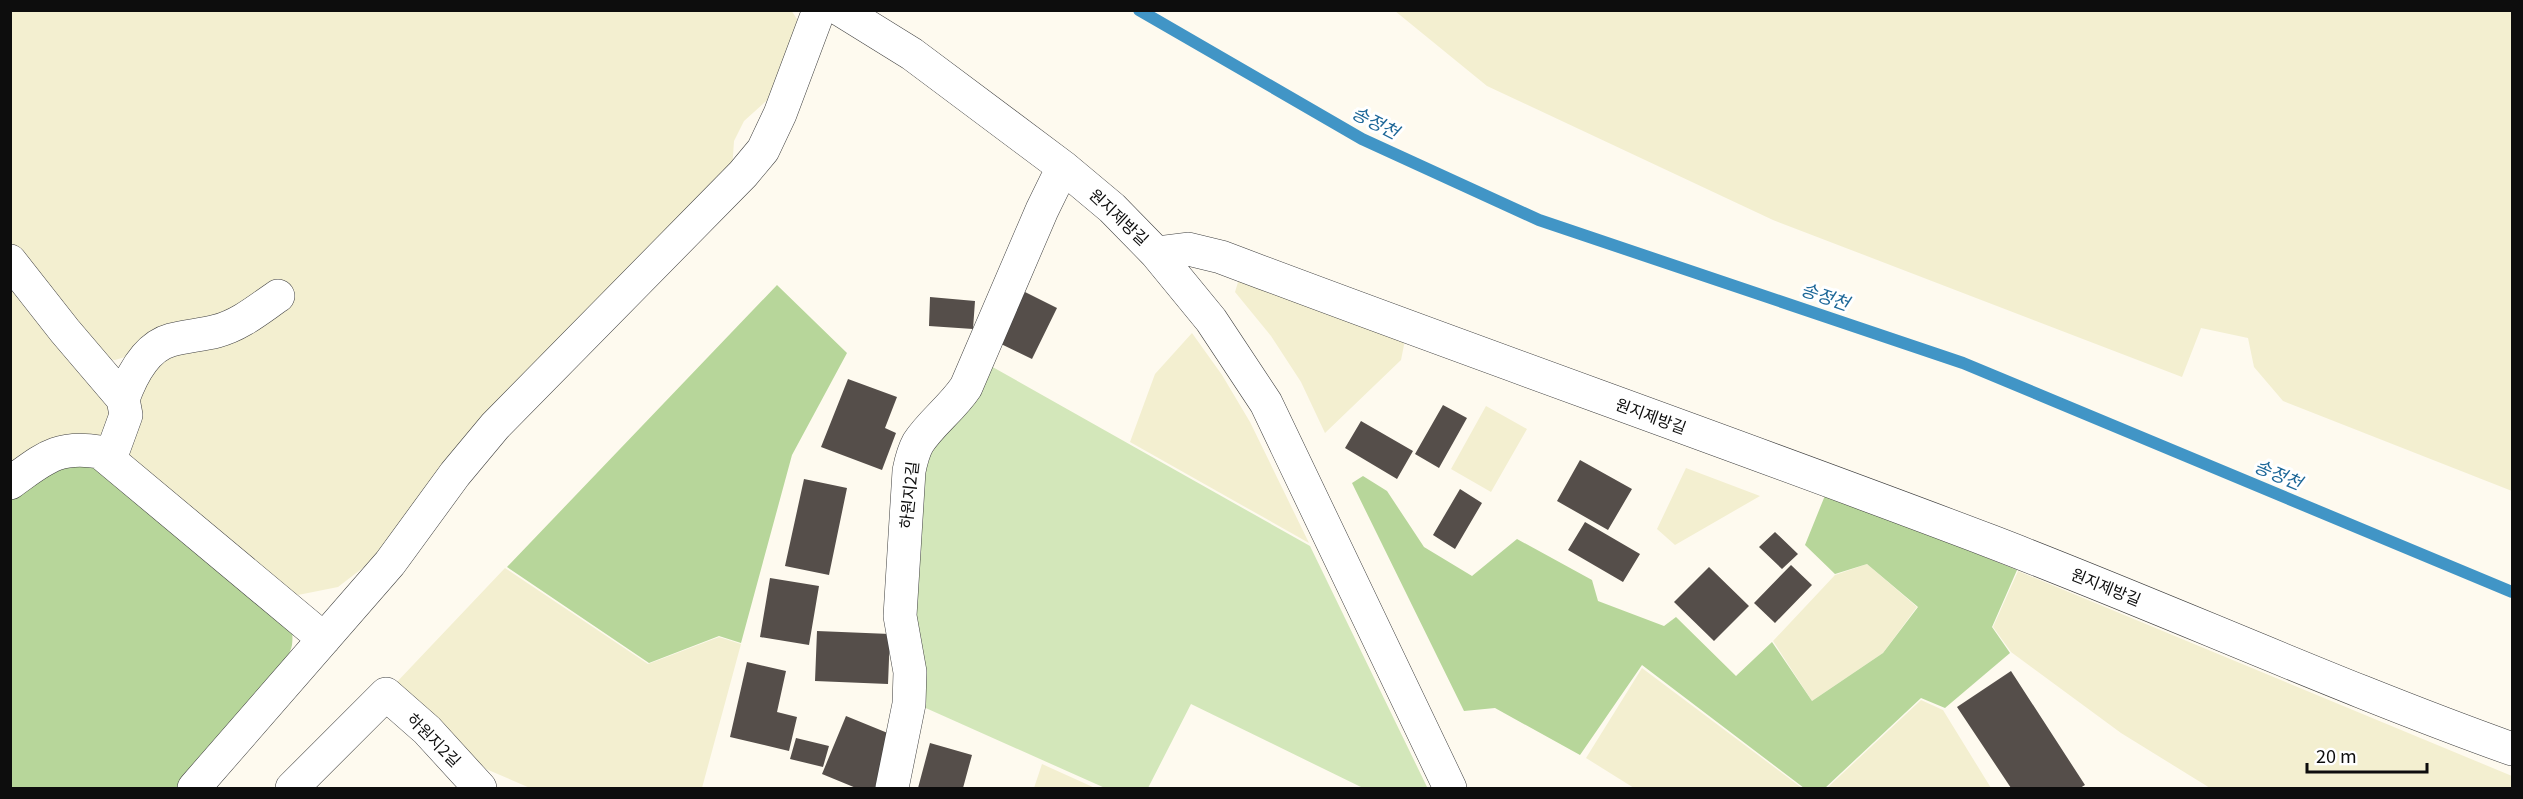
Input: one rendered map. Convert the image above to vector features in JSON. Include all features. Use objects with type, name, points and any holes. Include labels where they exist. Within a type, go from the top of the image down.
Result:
[{"type":"street","points":[[194,789],[390,563],[455,474],[495,426],[743,174],[763,150],[780,114],[819,10]]},
{"type":"street","name":"원지제방길","points":[[840,10],[912,54],[1063,167],[1112,208],[1156,253],[1188,249],[1221,257],[1992,542],[2184,618],[2407,712],[2512,749]]},
{"type":"street","name":"하원지2길","points":[[892,789],[909,704],[910,672],[900,616],[909,471],[914,452],[920,441],[956,402],[966,387],[1042,210],[1063,167]]},
{"type":"street","points":[[1156,253],[1211,320],[1266,403],[1450,789]]},
{"type":"street","points":[[10,261],[123,399],[126,415],[110,459]]},
{"type":"street","points":[[123,399],[130,380],[141,363],[155,349],[169,340],[219,330],[246,318],[278,296]]},
{"type":"street","points":[[10,483],[48,457],[63,450],[100,452],[324,639]]},
{"type":"street","name":"하원지2길","points":[[292,789],[386,694],[427,730],[480,789]]},
{"type":"shaded area","points":[[791,10],[797,19],[798,30],[776,92],[744,121],[734,141],[732,171],[383,547],[364,567],[338,587],[298,595],[282,588],[127,453],[140,383],[162,356],[251,330],[286,311],[294,300],[292,290],[247,305],[135,354],[115,360],[102,358],[11,242],[11,11]]},
{"type":"shaded area","points":[[1395,11],[2512,11],[2512,491],[2283,401],[2254,367],[2248,338],[2201,328],[2182,377],[1773,220],[1487,86]]},
{"type":"shaded area","points":[[1239,279],[1405,340],[1401,360],[1325,433],[1301,382],[1271,336],[1235,292]]},
{"type":"shaded area","points":[[11,281],[113,412],[103,439],[11,472]]},
{"type":"shaded area","points":[[1192,333],[1222,375],[1250,422],[1309,543],[1130,442],[1155,374]]},
{"type":"shaded area","points":[[1486,406],[1527,429],[1491,492],[1451,469]]},
{"type":"shaded area","points":[[1686,468],[1760,496],[1675,545],[1657,529]]},
{"type":"shaded area","points":[[1867,564],[1917,607],[1883,653],[1812,701],[1773,641],[1835,575]]},
{"type":"shaded area","points":[[505,568],[648,664],[719,637],[741,644],[702,788],[530,788],[486,769],[395,684]]},
{"type":"shaded area","points":[[2018,571],[2512,776],[2512,788],[2210,788],[2121,733],[2011,652],[1993,627]]},
{"type":"shaded area","points":[[1642,668],[1802,788],[1634,788],[1586,758]]},
{"type":"shaded area","points":[[1921,700],[1943,710],[1991,788],[1827,788]]},
{"type":"shaded area","points":[[1042,764],[1095,788],[1034,788]]},
{"type":"green space","points":[[777,285],[847,353],[792,455],[741,643],[719,636],[649,663],[507,567]]},
{"type":"green space","points":[[989,365],[1310,546],[1427,787],[1363,788],[1191,704],[1148,788],[1105,788],[919,705],[913,641],[920,461]]},
{"type":"green space","points":[[98,464],[292,622],[292,645],[275,677],[178,788],[11,788],[10,493],[48,466]]},
{"type":"green space","points":[[1363,476],[1387,491],[1424,547],[1472,576],[1517,539],[1592,580],[1598,601],[1664,626],[1676,617],[1736,676],[1772,642],[1812,701],[1883,653],[1918,607],[1867,564],[1835,574],[1805,545],[1826,493],[2017,570],[1992,627],[2010,653],[1945,708],[1921,698],[1825,788],[1804,788],[1642,665],[1580,755],[1495,708],[1464,711],[1352,483]]},
{"type":"building","points":[[1025,292],[1057,308],[1032,359],[999,343]]},
{"type":"building","points":[[930,297],[975,301],[973,329],[929,326]]},
{"type":"building","points":[[848,379],[897,397],[885,428],[896,433],[882,470],[821,447]]},
{"type":"building","points":[[1443,405],[1467,418],[1439,468],[1415,454]]},
{"type":"building","points":[[1361,421],[1413,451],[1397,479],[1345,448]]},
{"type":"building","points":[[1580,460],[1632,489],[1608,530],[1557,501]]},
{"type":"building","points":[[804,479],[847,488],[829,575],[785,566]]},
{"type":"building","points":[[1460,489],[1482,503],[1455,549],[1433,535]]},
{"type":"building","points":[[1585,522],[1640,554],[1623,582],[1568,550]]},
{"type":"building","points":[[1775,532],[1798,554],[1782,569],[1759,547]]},
{"type":"building","points":[[1791,565],[1812,585],[1775,623],[1754,603]]},
{"type":"building","points":[[1709,567],[1749,606],[1714,641],[1674,602]]},
{"type":"building","points":[[770,578],[819,586],[809,645],[760,637]]},
{"type":"building","points":[[817,631],[890,634],[888,684],[815,681]]},
{"type":"building","points":[[747,662],[786,671],[777,712],[797,717],[789,751],[730,737]]},
{"type":"building","points":[[2011,671],[2085,785],[2080,788],[2011,788],[1957,707]]},
{"type":"building","points":[[846,716],[895,736],[883,788],[856,788],[822,774]]},
{"type":"building","points":[[796,738],[829,746],[823,767],[790,759]]},
{"type":"building","points":[[930,743],[972,755],[963,788],[918,788]]},
{"type":"waterway","name":"송정천","points":[[1139,10],[1362,139],[1539,220],[1963,363],[2512,592]]}]
